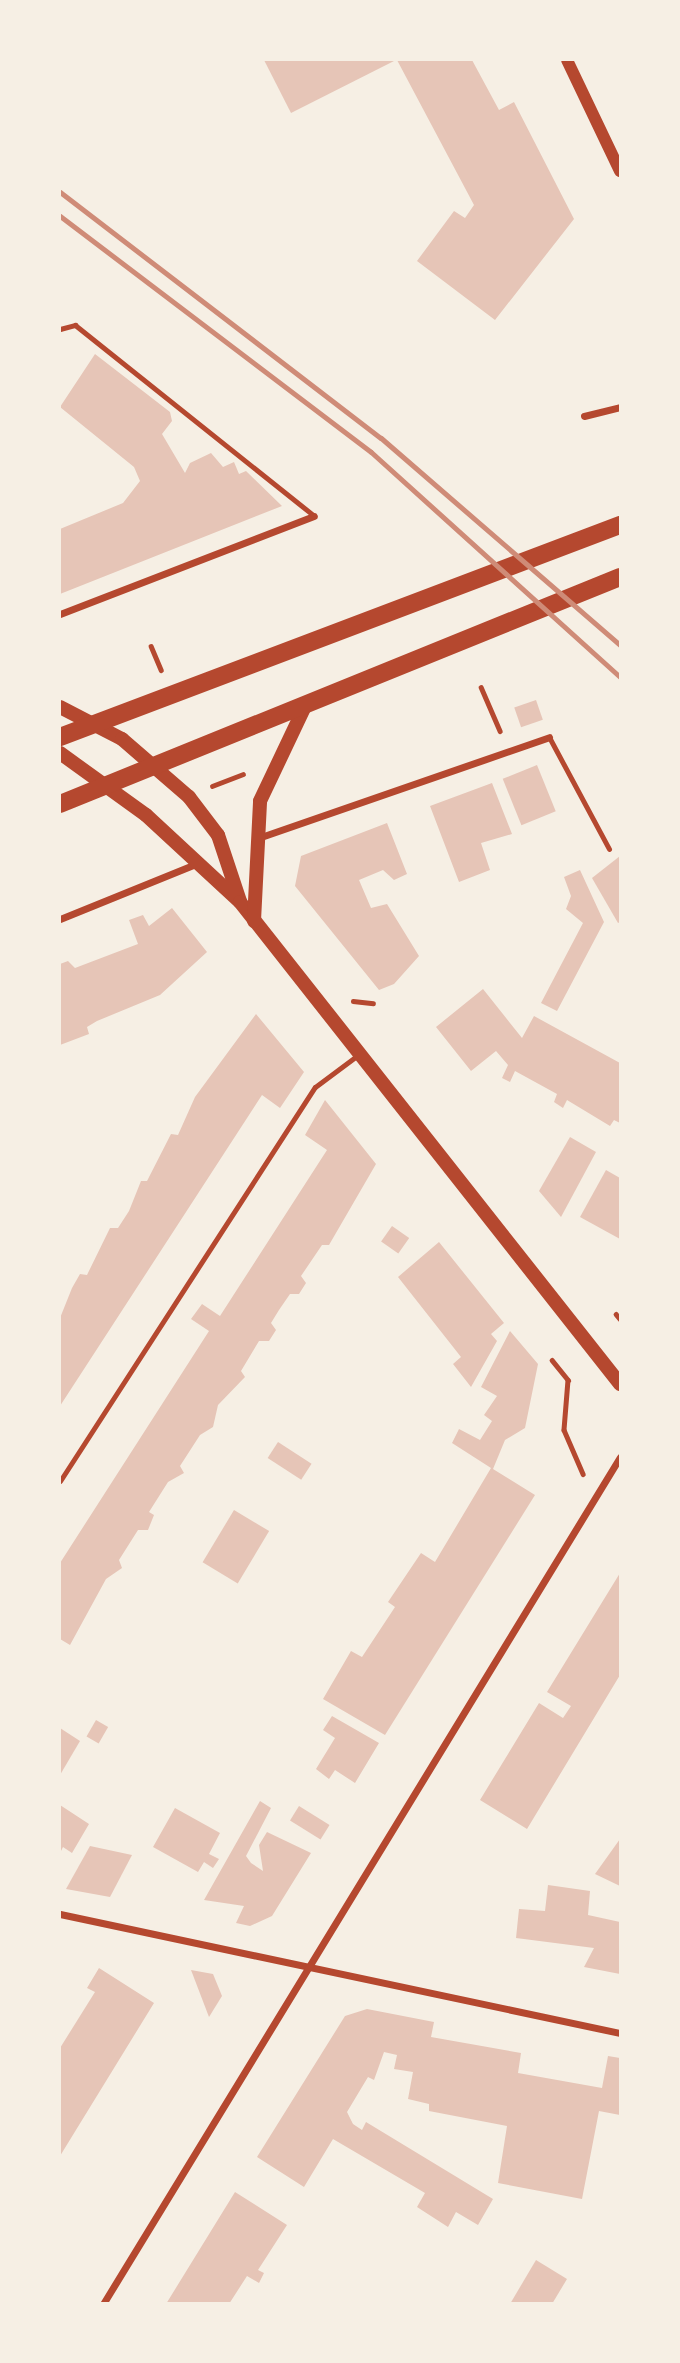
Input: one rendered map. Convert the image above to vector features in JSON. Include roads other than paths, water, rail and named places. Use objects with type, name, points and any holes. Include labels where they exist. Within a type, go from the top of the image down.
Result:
[{"type":"main road","points":[[60,737],[91,722],[613,528]]},
{"type":"main road","points":[[60,804],[107,788],[306,704],[621,578]]},
{"type":"main road","points":[[254,921],[254,838],[273,762],[306,704]]},
{"type":"main road","points":[[60,707],[91,722],[160,766],[218,835],[240,902]]},
{"type":"main road","points":[[60,753],[199,862],[240,902],[621,1384]]},
{"type":"street","points":[[567,60],[621,171]]},
{"type":"street","points":[[584,416],[621,407]]},
{"type":"street","points":[[60,614],[314,516]]},
{"type":"street","points":[[254,838],[280,835],[549,737]]},
{"type":"street","points":[[60,919],[199,862]]},
{"type":"street","points":[[103,2304],[311,1971],[621,1457]]},
{"type":"street","points":[[60,1914],[311,1971],[621,2033]]},
{"type":"lane","points":[[60,329],[75,325],[314,516]]},
{"type":"lane","points":[[549,737],[609,849]]},
{"type":"lane","points":[[60,1480],[315,1087],[361,1053]]},
{"type":"railway","points":[[60,192],[381,438],[620,645]]},
{"type":"railway","points":[[60,216],[371,452],[620,677]]}]
